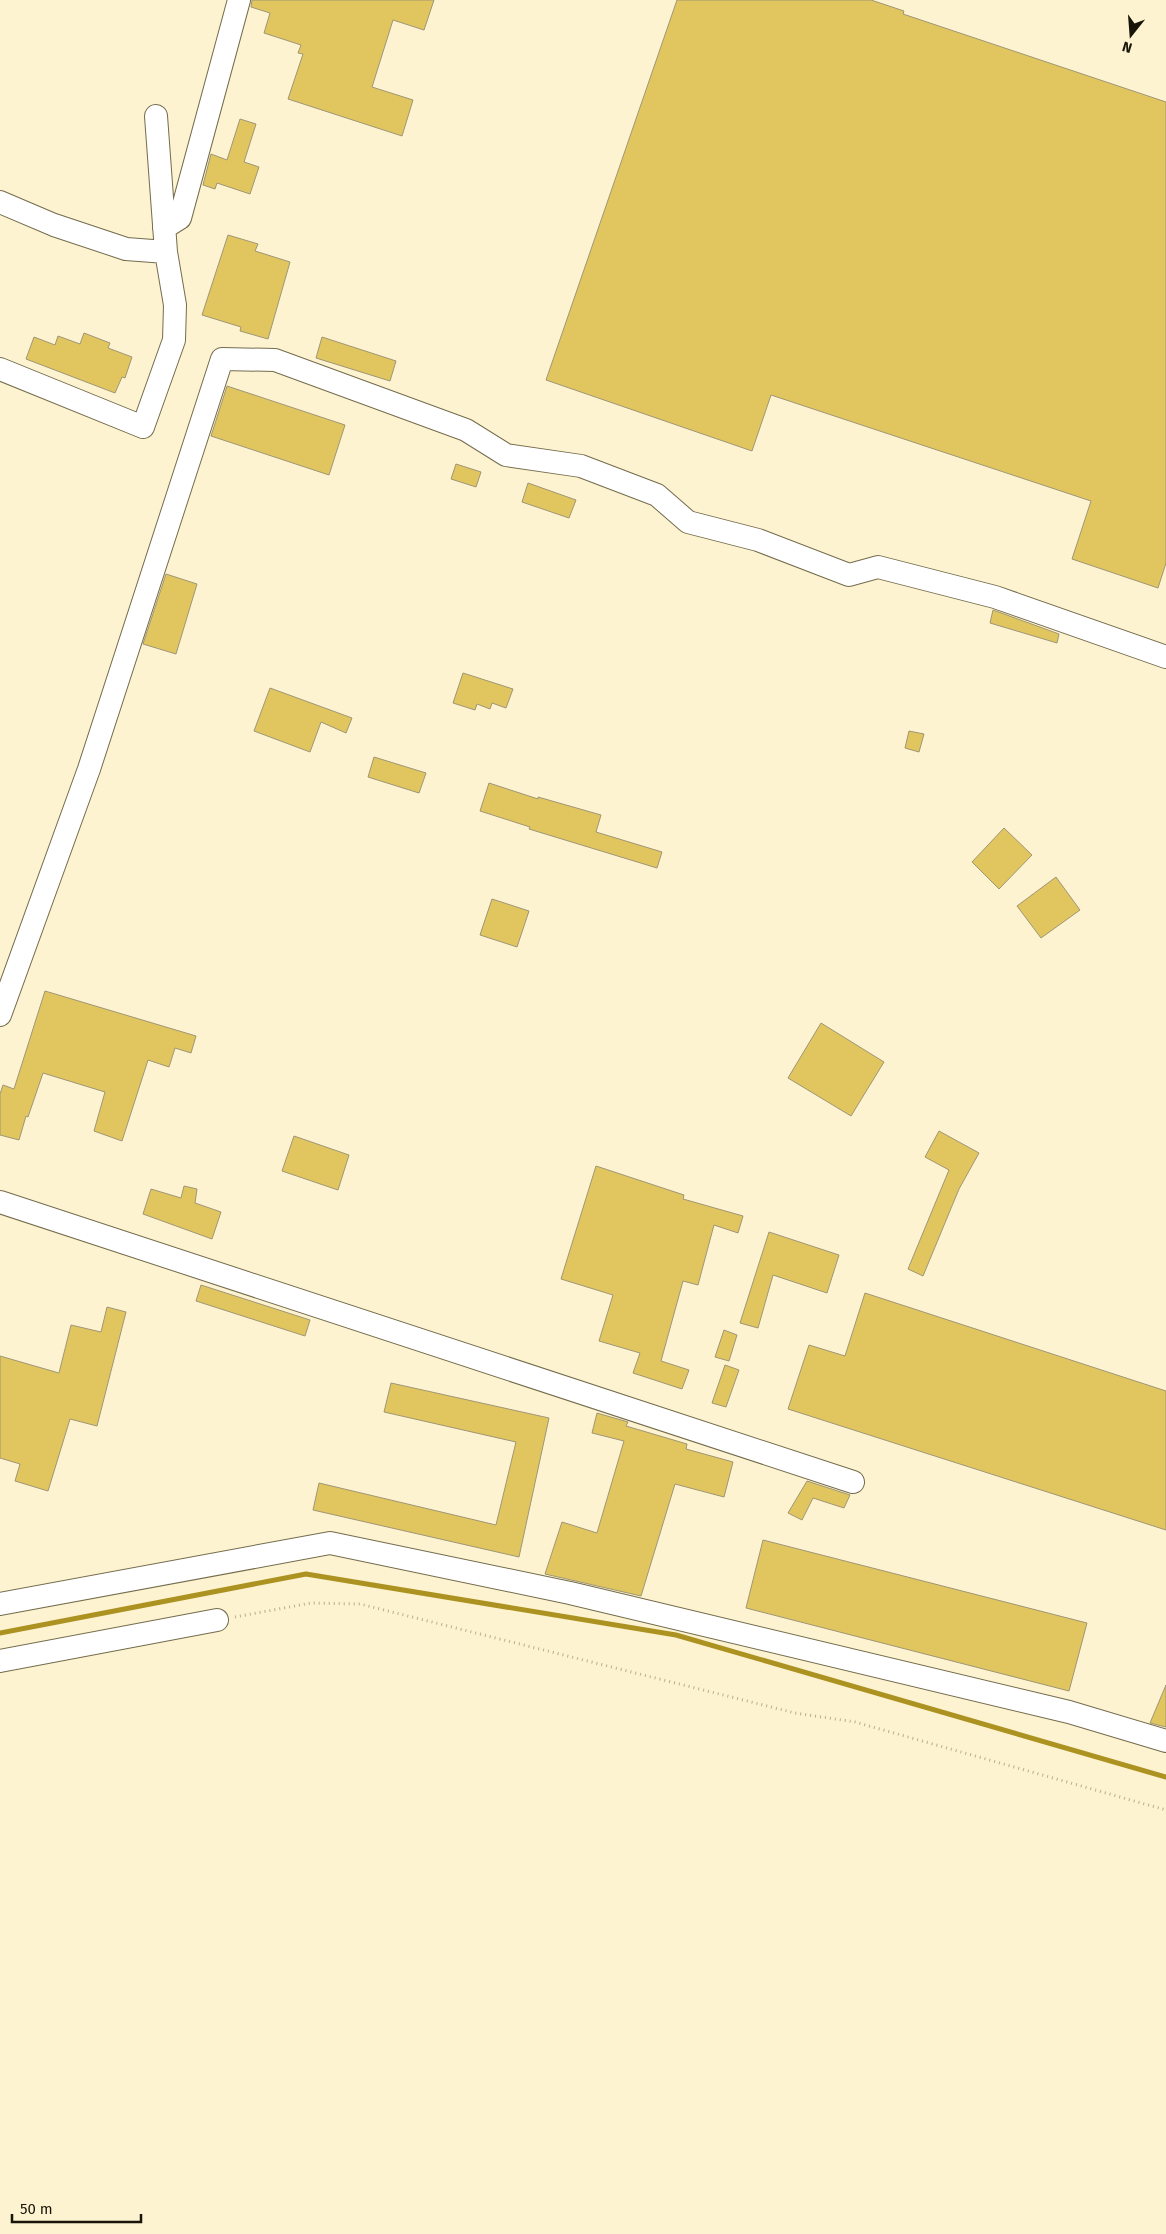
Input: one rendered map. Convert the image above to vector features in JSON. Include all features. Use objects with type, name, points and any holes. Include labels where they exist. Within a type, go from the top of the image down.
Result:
[{"type":"street","points":[[164,228],[180,218],[239,0]]},
{"type":"street","points":[[0,369],[143,427],[174,340],[175,305],[166,252],[156,116]]},
{"type":"street","points":[[0,202],[54,225],[126,249],[166,252]]},
{"type":"street","points":[[0,1015],[89,769],[222,359],[275,360],[466,430],[506,455],[581,466],[657,495],[688,522],[758,540],[849,575],[878,567],[996,597],[1166,657]]},
{"type":"street","points":[[0,1202],[853,1482]]},
{"type":"street","points":[[0,1604],[330,1543],[637,1609],[1070,1712],[1166,1741]]},
{"type":"street","points":[[0,1660],[217,1620]]},
{"type":"path","points":[[217,1620],[311,1603],[360,1604],[795,1713],[855,1722],[1166,1810]]},
{"type":"building","points":[[252,0],[434,0],[424,30],[393,20],[372,87],[413,100],[402,136],[288,99],[303,54],[298,53],[301,45],[264,33],[270,13],[251,7]]},
{"type":"building","points":[[677,0],[871,0],[904,11],[903,14],[1166,102],[1166,563],[1158,588],[1072,559],[1091,501],[771,395],[752,451],[546,380]]},
{"type":"building","points":[[240,119],[256,124],[244,162],[259,167],[250,194],[217,183],[215,189],[203,185],[211,154],[227,160]]},
{"type":"building","points":[[228,235],[258,244],[255,251],[290,262],[268,339],[240,331],[241,327],[202,315]]},
{"type":"building","points":[[84,333],[110,343],[108,348],[132,357],[125,378],[122,377],[115,393],[26,359],[34,337],[55,345],[58,336],[80,344]]},
{"type":"building","points":[[322,337],[396,361],[390,381],[316,358]]},
{"type":"building","points":[[227,386],[345,425],[329,475],[211,436]]},
{"type":"building","points":[[456,464],[481,472],[476,487],[451,479]]},
{"type":"building","points":[[528,483],[576,500],[569,518],[522,502]]},
{"type":"building","points":[[166,574],[197,584],[176,654],[143,644]]},
{"type":"building","points":[[993,610],[1059,634],[1057,643],[990,623]]},
{"type":"building","points":[[463,673],[513,689],[506,708],[492,703],[490,709],[477,704],[475,710],[453,703]]},
{"type":"building","points":[[270,688],[352,718],[346,733],[321,722],[310,752],[254,731]]},
{"type":"building","points":[[909,731],[924,734],[919,752],[905,748]]},
{"type":"building","points":[[374,757],[426,773],[419,793],[368,777]]},
{"type":"building","points":[[489,783],[538,799],[538,797],[601,815],[596,832],[662,852],[657,868],[529,829],[530,827],[480,811]]},
{"type":"building","points":[[1004,828],[1032,855],[999,889],[972,862]]},
{"type":"building","points":[[1056,877],[1080,910],[1041,938],[1017,906]]},
{"type":"building","points":[[492,899],[529,911],[517,947],[480,935]]},
{"type":"building","points":[[45,991],[196,1036],[191,1053],[175,1048],[169,1067],[148,1060],[122,1141],[94,1131],[105,1092],[43,1073],[28,1117],[26,1116],[19,1140],[0,1135],[0,1094],[3,1085],[14,1089]]},
{"type":"building","points":[[821,1023],[884,1062],[851,1116],[788,1078]]},
{"type":"building","points":[[939,1131],[979,1153],[959,1189],[923,1276],[908,1269],[949,1170],[925,1157]]},
{"type":"building","points":[[294,1136],[349,1155],[338,1190],[282,1171]]},
{"type":"building","points":[[596,1166],[684,1195],[683,1199],[743,1216],[738,1233],[714,1225],[698,1285],[683,1281],[661,1361],[689,1370],[682,1389],[633,1373],[640,1353],[599,1341],[613,1295],[561,1279]]},
{"type":"building","points":[[184,1186],[197,1189],[195,1203],[221,1212],[212,1239],[143,1214],[151,1189],[181,1198]]},
{"type":"building","points":[[769,1232],[839,1255],[827,1293],[773,1275],[758,1328],[740,1323]]},
{"type":"building","points":[[201,1285],[310,1320],[305,1336],[196,1301]]},
{"type":"building","points":[[865,1293],[1166,1391],[1166,1530],[788,1409],[809,1345],[845,1356]]},
{"type":"building","points":[[107,1307],[126,1312],[97,1426],[70,1419],[48,1491],[15,1481],[20,1464],[0,1458],[0,1356],[59,1373],[71,1325],[101,1332]]},
{"type":"building","points":[[724,1330],[737,1335],[729,1361],[715,1357]]},
{"type":"building","points":[[725,1365],[739,1370],[726,1407],[712,1403]]},
{"type":"building","points":[[391,1383],[549,1418],[519,1557],[313,1510],[319,1483],[496,1525],[516,1442],[384,1412]]},
{"type":"building","points":[[597,1413],[628,1422],[626,1426],[687,1444],[686,1449],[733,1462],[724,1497],[675,1484],[641,1596],[545,1574],[562,1522],[597,1533],[624,1441],[592,1433]]},
{"type":"building","points":[[807,1481],[850,1495],[844,1508],[813,1498],[802,1520],[788,1513]]},
{"type":"building","points":[[763,1540],[1087,1623],[1069,1691],[746,1608]]},
{"type":"building","points":[[1166,1685],[1166,1727],[1150,1723]]},
{"type":"waterway","points":[[0,1633],[306,1574],[676,1635],[1166,1777]]}]
